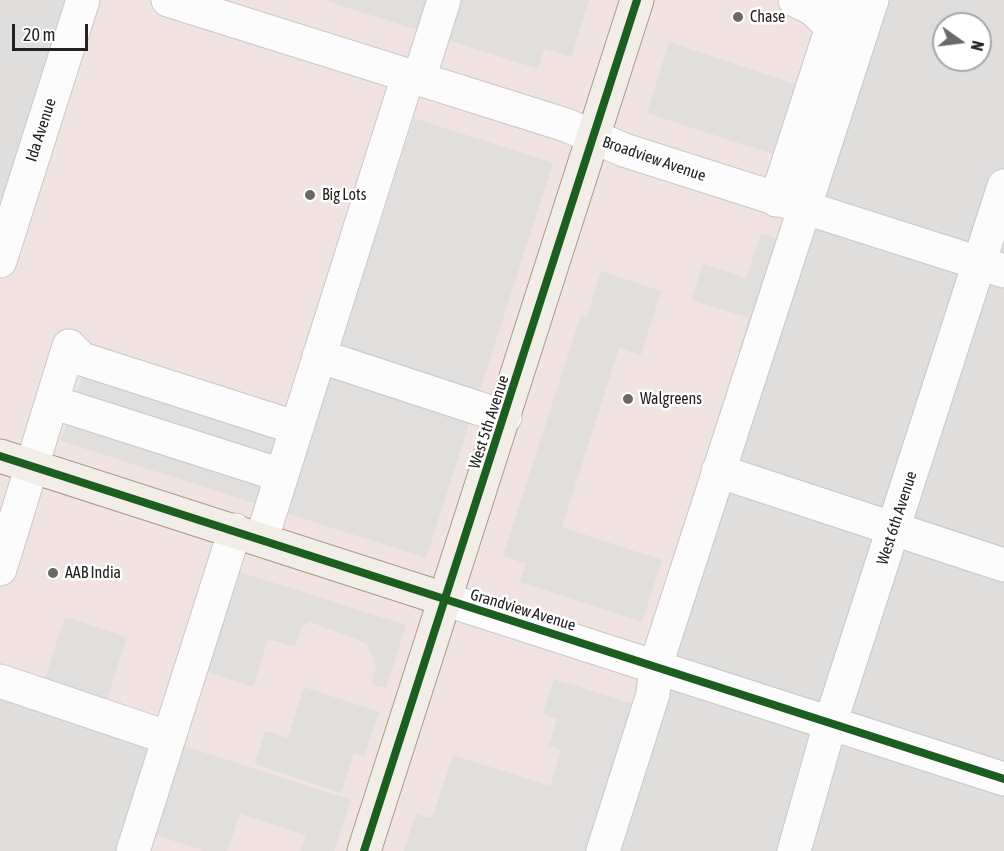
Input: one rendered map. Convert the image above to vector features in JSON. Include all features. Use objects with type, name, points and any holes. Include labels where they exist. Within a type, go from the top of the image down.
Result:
[{"type":"main road","name":"West 5th Avenue","points":[[364,851],[444,599],[506,417],[637,0]]},
{"type":"main road","name":"Grandview Avenue","points":[[0,456],[444,599]]},
{"type":"street","name":"Ida Avenue","points":[[0,261],[83,0]]},
{"type":"street","name":"Broadview Avenue","points":[[169,0],[566,125],[624,150],[992,267]]},
{"type":"street","points":[[133,851],[169,738],[248,534],[281,478],[413,78],[444,0]]},
{"type":"street","points":[[603,851],[653,694],[656,665],[718,471],[789,204],[828,7],[813,9],[795,0]]},
{"type":"street","points":[[789,204],[872,0]]},
{"type":"street","name":"West 6th Avenue","points":[[794,851],[830,724],[893,529],[992,267],[1004,186]]},
{"type":"street","points":[[0,568],[69,346],[88,343],[299,419]]},
{"type":"street","points":[[320,356],[506,417]]},
{"type":"street","points":[[52,402],[266,470],[281,478]]},
{"type":"street","points":[[718,471],[1004,565]]},
{"type":"street","name":"Grandview Avenue","points":[[444,599],[656,665],[830,724],[1004,779]]},
{"type":"street","points":[[0,681],[169,738]]},
{"type":"shaded area","points":[[0,0],[85,0],[19,204],[0,198]]},
{"type":"shaded area","points":[[85,0],[881,0],[602,851],[135,851],[172,734],[0,676],[0,198],[19,204]]},
{"type":"shaded area","points":[[324,0],[589,0],[571,57],[544,49],[538,69]]},
{"type":"shaded area","points":[[881,0],[1004,0],[1004,851],[603,851]]},
{"type":"shaded area","points":[[669,42],[795,84],[772,154],[647,113]]},
{"type":"shaded area","points":[[414,118],[553,163],[426,558],[61,441],[83,373],[309,445]]},
{"type":"shaded area","points":[[761,233],[785,241],[749,355],[738,352],[749,318],[691,300],[703,264],[746,278]]},
{"type":"shaded area","points":[[601,271],[661,291],[641,355],[619,348],[562,527],[662,560],[642,622],[520,582],[526,564],[503,556],[581,315],[587,317]]},
{"type":"shaded area","points":[[234,570],[406,625],[386,688],[371,684],[376,667],[366,643],[310,622],[302,627],[295,647],[268,639],[253,687],[202,670]]},
{"type":"shaded area","points":[[65,617],[127,637],[104,708],[42,688]]},
{"type":"shaded area","points":[[0,676],[172,734],[135,851],[0,851]]},
{"type":"shaded area","points":[[554,679],[636,705],[588,851],[404,851],[416,814],[432,818],[453,755],[550,786],[561,750],[549,746],[557,719],[543,714]]},
{"type":"shaded area","points":[[304,687],[379,712],[364,756],[354,753],[341,793],[255,764],[265,731],[288,738]]},
{"type":"shaded area","points":[[181,745],[351,800],[334,851],[301,851],[306,835],[240,814],[227,851],[205,851],[152,834]]},
{"type":"cycle path","points":[[364,851],[637,0]]},
{"type":"cycle path","points":[[0,456],[1004,779]]},
{"type":"place","name":"Chase","points":[[738,17]]},
{"type":"place","name":"Big Lots","points":[[310,195]]},
{"type":"place","name":"Walgreens","points":[[628,399]]},
{"type":"place","name":"AAB India","points":[[53,573]]}]
